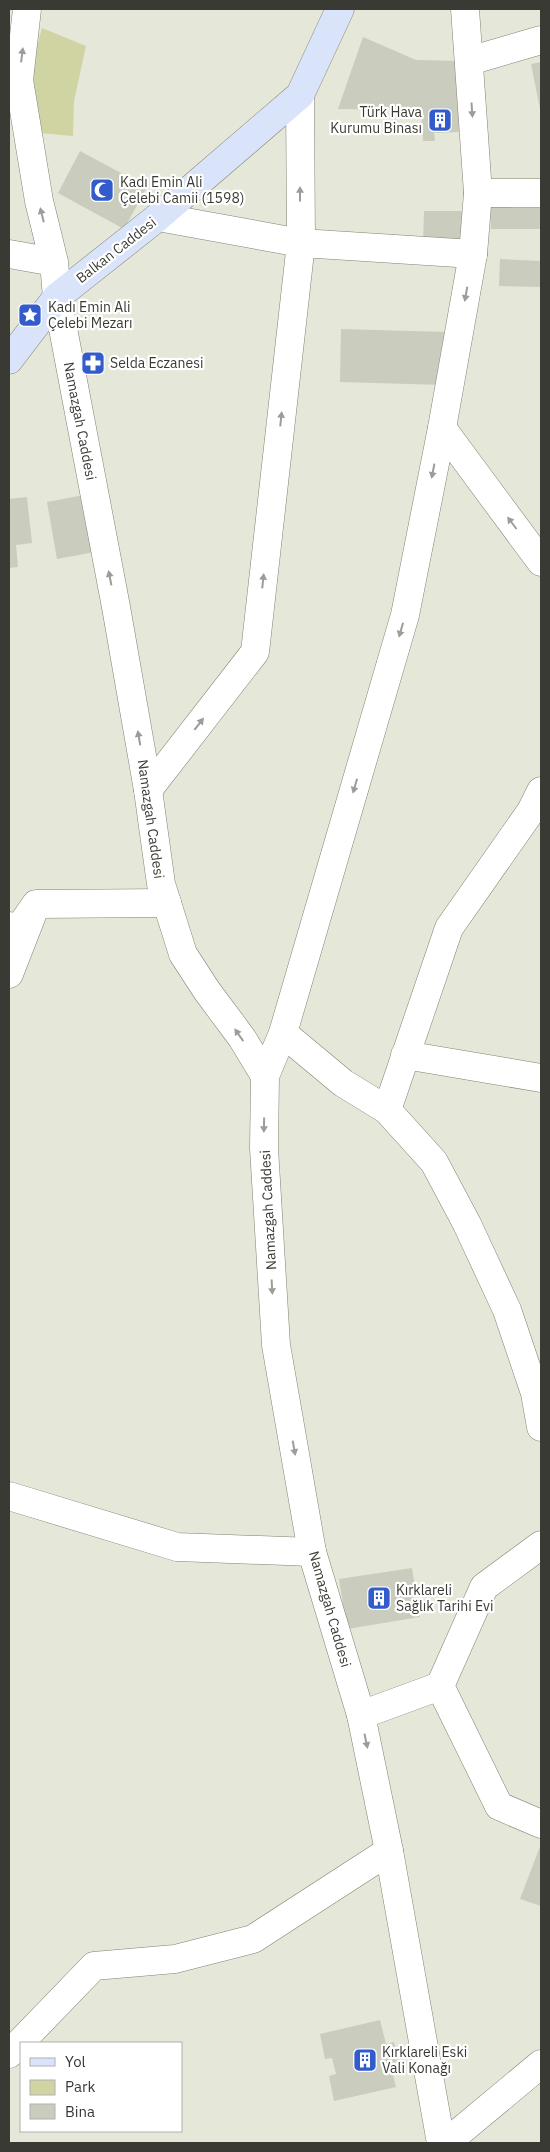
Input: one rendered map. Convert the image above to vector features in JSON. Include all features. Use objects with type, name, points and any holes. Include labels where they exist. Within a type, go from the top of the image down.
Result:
[{"type":"main road","name":"Balkan Caddesi","points":[[9,360],[57,297],[158,217],[300,94],[340,9]]},
{"type":"street","name":"Namazgah Caddesi","points":[[28,9],[19,80],[39,201],[54,262],[57,297],[148,790],[161,884],[183,954],[242,1038],[265,1076],[264,1148],[276,1345],[312,1552],[361,1715],[389,1851],[441,2143]]},
{"type":"street","points":[[265,1076],[284,1033],[405,615],[442,428],[473,254],[478,193],[465,9]]},
{"type":"street","points":[[469,61],[541,40]]},
{"type":"street","points":[[148,790],[255,652],[301,243],[300,94]]},
{"type":"street","points":[[478,193],[541,194]]},
{"type":"street","points":[[158,217],[301,243],[473,254]]},
{"type":"street","points":[[9,254],[54,262]]},
{"type":"street","points":[[442,428],[541,562]]},
{"type":"street","points":[[387,1110],[449,928],[531,812],[541,791]]},
{"type":"street","points":[[36,904],[167,903]]},
{"type":"street","points":[[9,926],[18,930],[36,904]]},
{"type":"street","points":[[9,974],[36,904]]},
{"type":"street","points":[[284,1033],[343,1083],[387,1110],[434,1162],[467,1224],[507,1310],[535,1393],[541,1426]]},
{"type":"street","points":[[405,1055],[541,1078]]},
{"type":"street","points":[[9,1496],[177,1547],[312,1552]]},
{"type":"street","points":[[361,1715],[440,1686],[484,1587],[541,1545]]},
{"type":"street","points":[[440,1686],[499,1806],[541,1824]]},
{"type":"street","points":[[21,2042],[94,1966],[175,1959],[253,1939],[389,1851]]},
{"type":"street","points":[[9,2054],[20,2043]]},
{"type":"street","points":[[446,2143],[541,2064]]},
{"type":"green space","points":[[42,28],[86,46],[74,101],[73,136],[40,133],[32,65]]},
{"type":"building","points":[[363,37],[416,60],[458,61],[459,132],[434,133],[435,141],[423,141],[421,108],[408,110],[338,109]]},
{"type":"building","points":[[541,62],[541,109],[540,109],[531,64]]},
{"type":"building","name":"Kadı Emin Ali Çelebi Camii (1598)","points":[[80,151],[147,187],[124,229],[58,193]]},
{"type":"building","points":[[511,199],[511,208],[541,208],[541,229],[491,229],[490,207]]},
{"type":"building","points":[[424,211],[464,211],[463,245],[423,244]]},
{"type":"building","points":[[500,259],[541,261],[541,287],[499,286]]},
{"type":"building","points":[[341,329],[446,332],[444,385],[340,382]]},
{"type":"building","points":[[84,495],[95,552],[57,559],[47,502]]},
{"type":"building","points":[[27,497],[32,543],[16,545],[18,567],[9,568],[9,499]]},
{"type":"building","name":"Kırklareli Sağlık Tarihi Evi","points":[[412,1568],[420,1617],[347,1629],[339,1579]]},
{"type":"building","points":[[541,1844],[541,1906],[520,1899]]},
{"type":"building","name":"Kırklareli Eski Vali Konağı","points":[[380,2020],[386,2044],[394,2042],[399,2062],[390,2063],[396,2087],[334,2101],[329,2076],[336,2074],[332,2058],[325,2059],[320,2034]]},
{"type":"place","name":"Türk Hava Kurumu Binası","points":[[440,120]]},
{"type":"place","name":"Kadı Emin Ali Çelebi Camii (1598)","points":[[102,190]]},
{"type":"place","name":"Kadı Emin Ali Çelebi Mezarı","points":[[30,315]]},
{"type":"place","name":"Selda Eczanesi","points":[[93,363]]},
{"type":"place","name":"Kırklareli Sağlık Tarihi Evi","points":[[379,1598]]},
{"type":"place","name":"Kırklareli Eski Vali Konağı","points":[[365,2060]]}]
